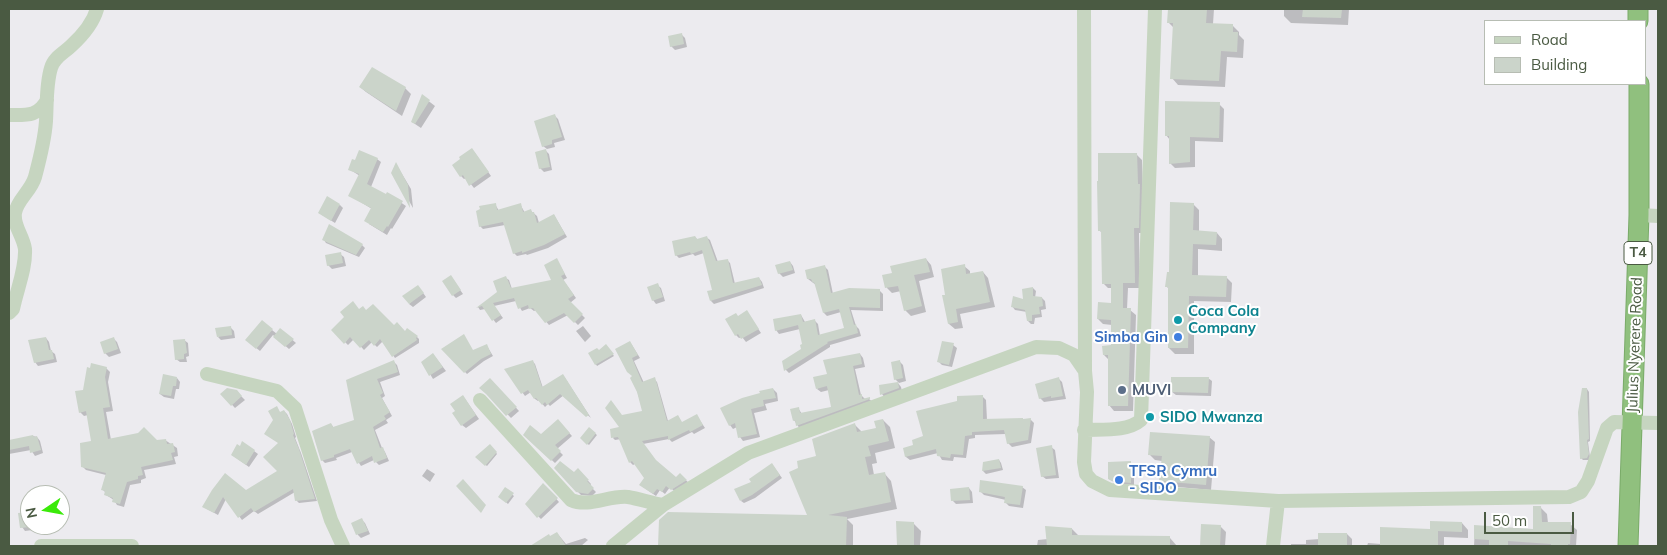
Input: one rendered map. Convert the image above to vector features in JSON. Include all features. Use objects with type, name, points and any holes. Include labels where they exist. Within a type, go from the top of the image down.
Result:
[{"type":"highway","name":"Julius Nyerere Road","points":[[1628,546],[1639,215],[1639,85]]},
{"type":"street","points":[[9,313],[13,309],[24,269],[25,250],[23,238],[15,224],[15,212],[35,177],[46,124],[51,67],[56,58],[80,37],[90,25],[97,9]]},
{"type":"street","points":[[1084,9],[1087,392],[1084,462],[1086,474],[1092,481],[1110,490],[1278,501],[1568,497],[1581,492],[1588,480],[1607,428],[1614,422],[1658,422]]},
{"type":"street","points":[[1084,430],[1127,427],[1135,425],[1141,420],[1154,9]]},
{"type":"street","points":[[9,115],[37,113],[43,108],[47,100]]},
{"type":"street","points":[[1639,215],[1658,216]]},
{"type":"street","points":[[613,546],[663,505],[748,454],[1036,347],[1059,348],[1074,355],[1086,371]]},
{"type":"street","points":[[208,374],[277,391],[294,408],[331,520],[343,546]]},
{"type":"street","points":[[480,400],[571,500],[584,504],[611,498],[628,497],[663,505]]},
{"type":"street","points":[[1274,546],[1278,501]]},
{"type":"street","points":[[41,546],[132,546]]},
{"type":"building","points":[[1168,9],[1207,9],[1206,23],[1233,24],[1233,32],[1238,32],[1237,52],[1221,51],[1219,81],[1170,79],[1173,23],[1167,23]]},
{"type":"building","points":[[1303,9],[1342,9],[1341,18],[1302,17]]},
{"type":"building","points":[[682,33],[684,44],[670,47],[668,36]]},
{"type":"building","points":[[372,67],[406,87],[396,111],[359,87]]},
{"type":"building","points":[[422,94],[430,100],[415,124],[411,122]]},
{"type":"building","points":[[1165,101],[1220,102],[1219,138],[1190,137],[1190,162],[1169,164],[1169,136],[1165,136]]},
{"type":"building","points":[[555,114],[562,137],[552,140],[552,144],[542,147],[534,121]]},
{"type":"building","points":[[472,148],[489,172],[469,186],[463,175],[460,177],[452,165],[460,159],[459,157]]},
{"type":"building","points":[[546,149],[550,167],[539,169],[535,152]]},
{"type":"building","points":[[359,150],[378,158],[367,184],[403,201],[383,232],[364,221],[371,208],[348,196],[359,174],[348,170],[352,159],[355,160]]},
{"type":"building","points":[[1098,153],[1137,153],[1138,184],[1140,184],[1139,228],[1134,228],[1135,283],[1123,283],[1123,308],[1131,308],[1128,406],[1108,406],[1108,355],[1103,355],[1102,346],[1111,345],[1111,320],[1097,319],[1098,302],[1111,303],[1111,284],[1102,284],[1101,231],[1098,231]]},
{"type":"building","points":[[396,162],[408,185],[410,208],[391,173]]},
{"type":"building","points":[[327,196],[340,204],[331,221],[318,213]]},
{"type":"building","points":[[1170,202],[1194,203],[1193,230],[1217,232],[1216,245],[1193,244],[1192,275],[1227,276],[1226,297],[1189,296],[1188,348],[1168,348],[1168,287],[1165,287],[1167,272],[1169,272]]},
{"type":"building","points":[[496,203],[497,210],[521,203],[523,212],[531,209],[534,212],[537,223],[554,214],[565,234],[544,245],[522,253],[522,251],[513,254],[503,222],[479,227],[476,211],[480,209],[479,206]]},
{"type":"building","points":[[329,224],[363,244],[356,255],[322,240]]},
{"type":"building","points":[[695,236],[697,239],[707,236],[716,261],[728,259],[733,283],[759,277],[762,285],[710,301],[707,291],[712,290],[702,250],[691,254],[690,252],[675,256],[672,241]]},
{"type":"building","points":[[341,252],[343,263],[327,266],[325,255]]},
{"type":"building","points":[[557,258],[565,274],[561,276],[574,295],[568,299],[583,314],[574,323],[564,313],[545,323],[533,308],[529,309],[528,305],[518,309],[514,298],[493,303],[501,315],[492,321],[482,306],[476,308],[497,292],[493,281],[506,276],[511,288],[551,280],[544,265]]},
{"type":"building","points":[[926,258],[930,272],[914,275],[922,306],[904,311],[898,286],[885,288],[882,275],[892,273],[890,266]]},
{"type":"building","points":[[790,261],[793,270],[778,274],[775,265]]},
{"type":"building","points":[[965,264],[966,274],[983,271],[990,302],[956,309],[958,322],[948,324],[942,295],[945,295],[941,269]]},
{"type":"building","points":[[825,265],[831,293],[849,288],[880,289],[880,308],[849,307],[858,333],[827,342],[784,371],[782,361],[801,349],[800,345],[802,344],[798,325],[775,331],[773,319],[801,314],[803,322],[815,319],[818,335],[844,328],[839,309],[823,313],[814,282],[811,279],[807,279],[805,270]]},
{"type":"building","points":[[451,275],[461,290],[452,296],[442,281]]},
{"type":"building","points":[[658,283],[663,297],[652,301],[647,287]]},
{"type":"building","points":[[418,285],[424,293],[409,304],[402,296]]},
{"type":"building","points":[[1033,287],[1033,296],[1042,297],[1043,306],[1039,307],[1040,314],[1032,315],[1032,321],[1027,321],[1025,310],[1011,307],[1013,296],[1023,299],[1022,289]]},
{"type":"building","points":[[353,301],[359,309],[363,306],[366,310],[373,304],[394,325],[397,322],[405,331],[407,328],[418,336],[417,340],[392,357],[380,339],[374,346],[369,340],[360,348],[350,337],[344,344],[331,330],[344,317],[340,312]]},
{"type":"building","points":[[747,310],[759,329],[741,339],[738,334],[735,336],[725,319],[736,313],[738,316]]},
{"type":"building","points":[[262,320],[273,329],[256,349],[245,340]]},
{"type":"building","points":[[231,326],[232,335],[217,337],[215,328]]},
{"type":"building","points":[[280,328],[294,339],[285,347],[273,337]]},
{"type":"building","points":[[464,334],[473,350],[487,344],[491,354],[481,359],[464,373],[441,349]]},
{"type":"building","points":[[46,337],[49,350],[52,350],[54,359],[34,363],[28,340]]},
{"type":"building","points":[[114,337],[118,349],[104,354],[100,342]]},
{"type":"building","points":[[185,339],[187,353],[184,354],[184,359],[175,360],[173,340]]},
{"type":"building","points":[[630,341],[638,355],[632,358],[642,382],[655,377],[667,421],[678,415],[682,422],[697,414],[703,425],[668,440],[668,436],[642,441],[656,460],[676,477],[680,473],[687,480],[671,490],[666,486],[662,492],[657,489],[653,494],[639,485],[644,478],[632,461],[629,463],[618,437],[611,438],[610,429],[619,427],[605,408],[611,400],[622,415],[642,411],[637,392],[630,378],[632,376],[627,372],[615,349]]},
{"type":"building","points":[[942,341],[954,343],[949,365],[937,362]]},
{"type":"building","points":[[606,344],[614,354],[595,365],[588,353],[597,348],[599,350]]},
{"type":"building","points":[[433,353],[443,367],[429,376],[421,362]]},
{"type":"building","points":[[860,353],[862,364],[853,366],[859,395],[862,394],[862,399],[870,397],[870,399],[796,426],[790,409],[799,407],[800,413],[831,407],[827,386],[816,389],[813,377],[827,374],[823,360]]},
{"type":"building","points":[[394,360],[398,372],[377,379],[383,393],[380,395],[390,412],[384,416],[386,419],[373,427],[380,448],[383,447],[387,458],[374,463],[372,456],[357,464],[350,449],[321,461],[312,431],[331,423],[333,427],[354,420],[346,380]]},
{"type":"building","points":[[533,360],[542,387],[563,374],[589,415],[586,417],[560,394],[547,405],[545,402],[542,405],[536,398],[534,399],[528,390],[521,394],[504,369]]},
{"type":"building","points":[[900,360],[903,378],[894,380],[891,362]]},
{"type":"building","points":[[91,363],[107,367],[105,377],[110,407],[103,408],[108,439],[138,433],[144,427],[157,440],[166,439],[167,444],[173,443],[175,452],[171,453],[173,460],[141,467],[143,475],[138,476],[138,479],[127,482],[120,504],[112,502],[113,498],[104,495],[105,491],[101,490],[106,473],[81,467],[80,443],[91,441],[86,411],[79,413],[75,391],[83,390],[87,367],[90,368]]},
{"type":"building","points":[[163,374],[177,377],[176,386],[173,386],[171,396],[159,394]]},
{"type":"building","points":[[1059,377],[1063,396],[1039,399],[1035,384]]},
{"type":"building","points":[[1171,377],[1209,377],[1208,393],[1171,392]]},
{"type":"building","points":[[490,378],[517,407],[506,416],[479,388]]},
{"type":"building","points":[[898,382],[899,388],[880,395],[879,385]]},
{"type":"building","points":[[227,388],[237,390],[242,396],[231,406],[220,394]]},
{"type":"building","points":[[773,388],[776,398],[763,400],[764,406],[751,409],[757,434],[738,438],[735,423],[729,426],[720,408],[742,398],[760,393],[759,391]]},
{"type":"building","points":[[1582,388],[1587,388],[1589,439],[1587,440],[1589,454],[1587,458],[1580,459],[1578,412]]},
{"type":"building","points":[[463,395],[476,415],[461,426],[452,413],[455,411],[450,404]]},
{"type":"building","points":[[983,395],[983,419],[1031,418],[1028,440],[1007,444],[1004,430],[972,432],[972,435],[965,436],[963,455],[951,454],[950,458],[937,456],[936,449],[905,457],[903,448],[913,445],[912,440],[923,436],[916,411],[957,401],[957,396]]},
{"type":"building","points":[[277,406],[280,412],[284,410],[290,420],[293,435],[315,499],[295,501],[293,489],[254,512],[251,508],[238,518],[223,497],[214,513],[202,507],[225,473],[246,490],[277,471],[263,457],[278,443],[264,434],[273,420],[268,411]]},
{"type":"building","points":[[558,419],[570,433],[555,445],[561,451],[551,461],[523,435],[530,425],[541,434]]},
{"type":"building","points":[[883,419],[889,441],[868,446],[871,456],[865,457],[869,475],[885,472],[891,502],[828,515],[847,517],[846,546],[658,546],[659,520],[668,512],[807,515],[789,472],[798,468],[797,461],[816,456],[812,439],[855,423],[857,432],[876,428],[874,421]]},
{"type":"building","points":[[589,427],[596,433],[587,445],[580,438]]},
{"type":"building","points":[[1150,432],[1210,436],[1206,485],[1159,481],[1162,456],[1148,455]]},
{"type":"building","points":[[33,435],[34,437],[37,436],[41,450],[30,453],[29,446],[9,450],[9,440]]},
{"type":"building","points":[[242,441],[255,450],[246,465],[231,455],[237,444],[240,446]]},
{"type":"building","points":[[490,444],[497,452],[485,466],[475,457]]},
{"type":"building","points":[[1052,445],[1056,475],[1041,477],[1036,448]]},
{"type":"building","points":[[999,459],[1001,468],[982,471],[983,462]]},
{"type":"building","points":[[560,461],[574,472],[578,468],[594,488],[588,494],[576,492],[554,468]]},
{"type":"building","points":[[1131,461],[1131,483],[1108,479],[1108,462]]},
{"type":"building","points":[[772,463],[780,475],[752,495],[740,501],[734,489],[751,482],[749,479]]},
{"type":"building","points":[[463,479],[486,505],[481,513],[456,486]]},
{"type":"building","points":[[980,480],[1023,486],[1020,505],[1004,503],[1005,497],[979,492]]},
{"type":"building","points":[[543,483],[558,498],[537,518],[525,504]]},
{"type":"building","points":[[505,487],[514,493],[506,503],[498,497]]},
{"type":"building","points":[[969,487],[970,500],[951,501],[950,489]]},
{"type":"building","points":[[1533,506],[1541,506],[1542,522],[1571,522],[1570,544],[1568,546],[1508,541],[1508,546],[1489,546],[1489,540],[1474,539],[1474,525],[1533,529]]},
{"type":"building","points":[[362,518],[368,531],[356,535],[351,523]]},
{"type":"building","points":[[896,521],[914,522],[914,546],[897,546]]},
{"type":"building","points":[[1430,521],[1462,522],[1462,532],[1438,531],[1438,546],[1380,546],[1380,527],[1430,529]]},
{"type":"building","points":[[1201,524],[1221,525],[1220,546],[1200,546]]},
{"type":"building","points":[[1045,526],[1072,528],[1072,535],[1170,536],[1170,546],[1047,546]]},
{"type":"building","points":[[557,532],[566,546],[530,546],[549,534],[550,536]]},
{"type":"building","points":[[1318,533],[1347,533],[1347,546],[1318,546]]},
{"type":"place","name":"Coca Cola Company","points":[[1178,320]]},
{"type":"place","name":"Simba Gin","points":[[1178,337]]},
{"type":"place","name":"MUVI","points":[[1122,390]]},
{"type":"place","name":"SIDO Mwanza","points":[[1150,417]]},
{"type":"place","name":"TFSR Cymru - SIDO","points":[[1119,480]]}]
